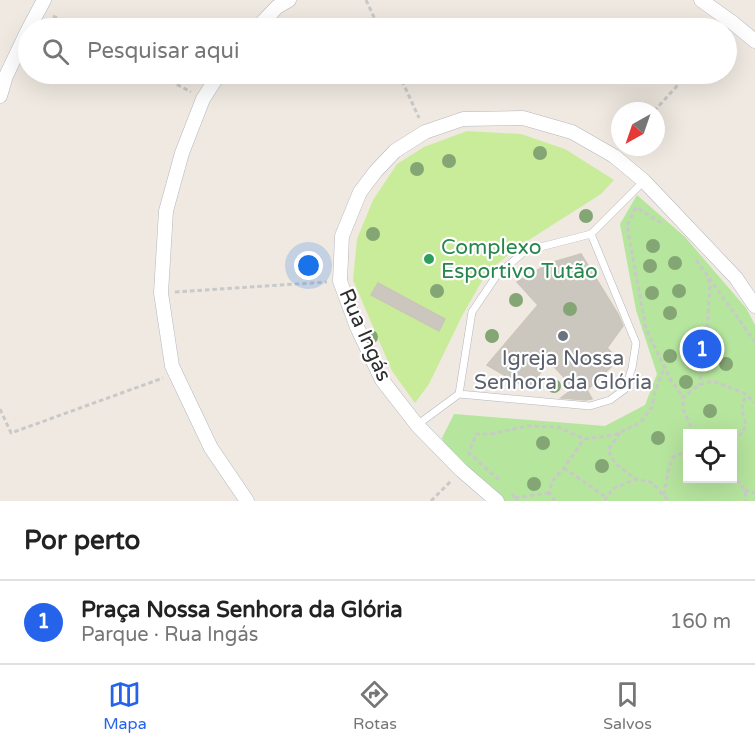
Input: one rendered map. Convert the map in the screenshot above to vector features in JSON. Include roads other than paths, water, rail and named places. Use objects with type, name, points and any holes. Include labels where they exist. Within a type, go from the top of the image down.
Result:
[{"type":"street","points":[[266,18],[277,7],[289,0]]},
{"type":"street","points":[[701,0],[726,18]]},
{"type":"street","points":[[34,18],[41,4]]},
{"type":"street","points":[[737,26],[755,41]]},
{"type":"street","points":[[0,96],[6,76],[18,51]]},
{"type":"street","points":[[213,84],[203,99],[182,153],[166,211],[161,293],[172,366],[211,448],[247,501]]},
{"type":"street","name":"Rua Ingás","points":[[497,501],[461,470],[417,425],[382,381],[357,327],[340,281],[342,236],[360,192],[395,151],[425,132],[463,119],[523,118],[572,132],[614,156],[644,181],[736,278],[755,306]]},
{"type":"lane","points":[[459,393],[472,312],[497,275],[525,251],[591,234],[644,181]]},
{"type":"lane","points":[[417,425],[459,393],[590,406],[610,400],[626,388],[636,343],[591,234]]},
{"type":"place","name":"Complexo Esportivo Tutão","points":[[429,259]]},
{"type":"place","name":"Igreja Nossa Senhora da Glória","points":[[563,336]]},
{"type":"place","name":"Praça Nossa Senhora da Glória","points":[[702,349]]}]
